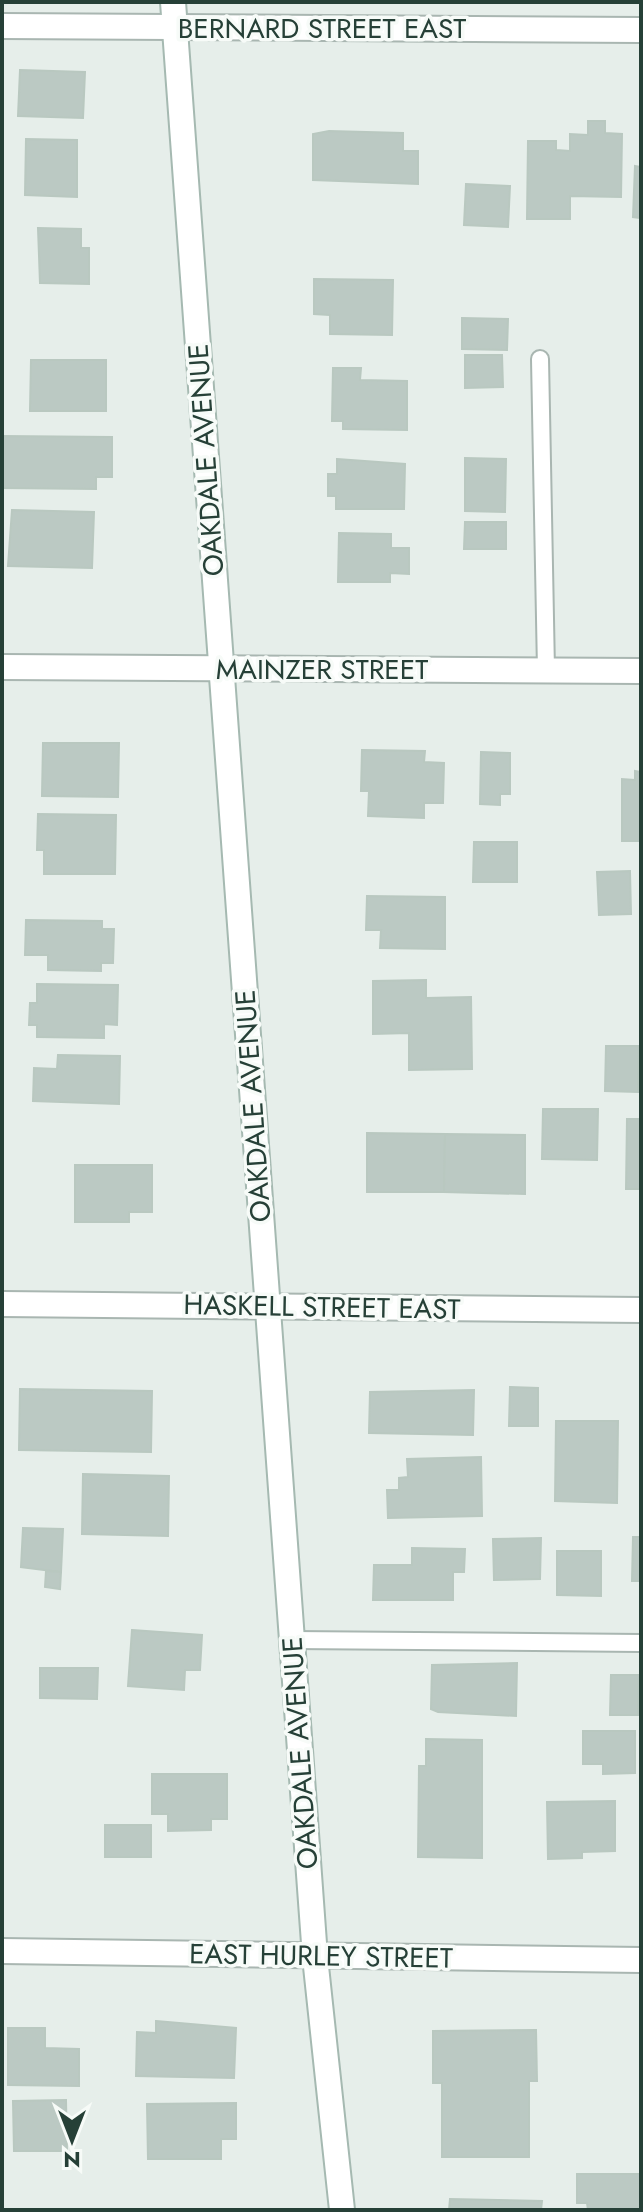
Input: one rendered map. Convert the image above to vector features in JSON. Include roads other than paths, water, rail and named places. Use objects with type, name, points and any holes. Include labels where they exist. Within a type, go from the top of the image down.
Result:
[{"type":"street","name":"OAKDALE AVENUE","points":[[173,2],[315,1957],[342,2210]]},
{"type":"street","name":"BERNARD STREET EAST","points":[[2,26],[641,30]]},
{"type":"street","name":"MAINZER STREET","points":[[2,667],[641,671]]},
{"type":"street","name":"HASKELL STREET EAST","points":[[2,1304],[641,1310]]},
{"type":"street","name":"EAST HURLEY STREET","points":[[2,1951],[641,1960]]},
{"type":"lane","points":[[540,359],[546,670]]},
{"type":"lane","points":[[292,1640],[641,1643]]}]
